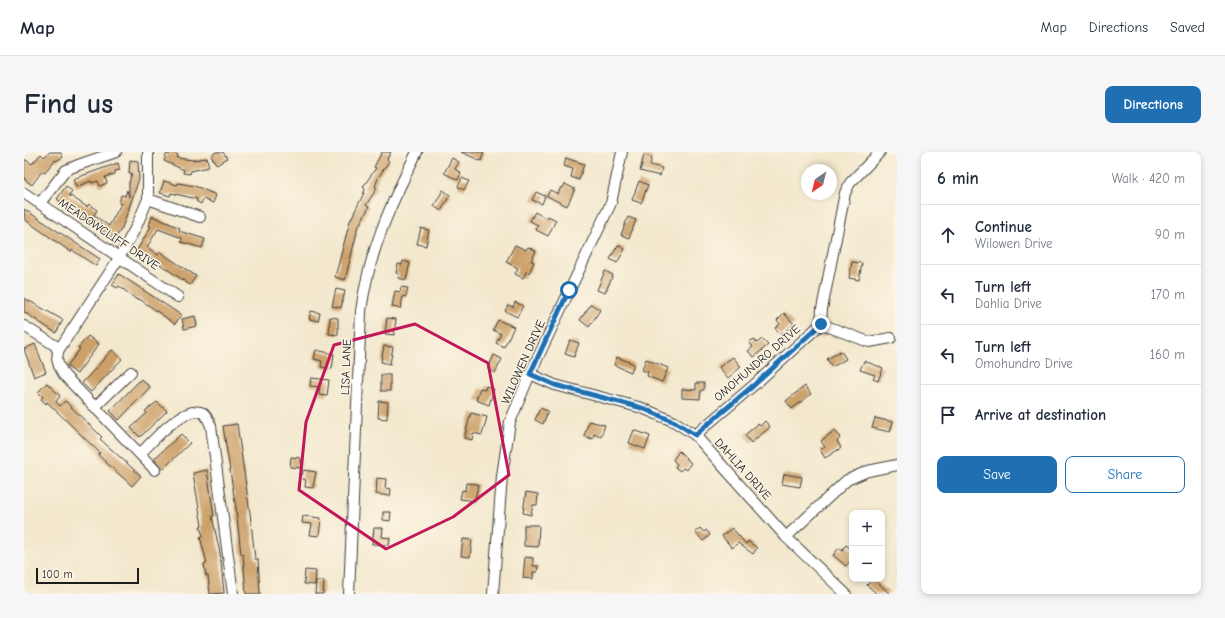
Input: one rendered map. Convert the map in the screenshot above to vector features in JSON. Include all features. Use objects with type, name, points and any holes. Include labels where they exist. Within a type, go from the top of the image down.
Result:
[{"type":"street","points":[[40,203],[66,170],[116,152]]},
{"type":"street","points":[[148,152],[148,199],[119,258],[58,351],[57,359],[61,371],[156,470]]},
{"type":"street","name":"LISA LANE","points":[[349,594],[360,319],[365,280],[386,216],[417,152]]},
{"type":"street","name":"WILOWEN DRIVE","points":[[493,594],[502,476],[510,422],[530,374],[611,203],[622,152]]},
{"type":"street","points":[[880,152],[850,182],[845,193],[822,309],[821,324],[870,342],[891,338]]},
{"type":"street","name":"MEADOWCLIFF DRIVE","points":[[24,193],[178,298]]},
{"type":"street","points":[[148,199],[200,217]]},
{"type":"street","name":"OMOHUNDRO DRIVE","points":[[695,435],[754,385],[821,324]]},
{"type":"street","points":[[24,326],[45,337],[56,346],[58,351]]},
{"type":"street","points":[[95,407],[131,372]]},
{"type":"street","name":"DAHLIA DRIVE","points":[[530,374],[555,385],[642,408],[675,422],[695,435],[786,537],[846,594]]},
{"type":"street","points":[[140,454],[183,414],[194,411],[202,412],[207,417],[211,426],[233,594]]},
{"type":"street","points":[[786,537],[847,480],[868,471],[897,465]]},
{"type":"highlighted area","points":[[415,324],[488,363],[509,475],[453,517],[386,549],[299,490],[306,422],[334,345]]},
{"type":"building","points":[[50,152],[60,152],[63,157],[56,161],[55,160],[44,173],[42,171],[32,185],[24,179],[24,159],[32,164],[41,154],[44,157]]},
{"type":"building","points":[[171,152],[178,155],[177,158],[193,160],[207,158],[209,167],[191,171],[190,174],[183,173],[184,170],[164,161],[167,153],[169,155]]},
{"type":"building","points":[[216,152],[223,152],[227,158],[217,165],[211,156]]},
{"type":"building","points":[[382,152],[391,152],[387,159],[389,161],[378,178],[375,187],[377,188],[366,205],[369,207],[356,231],[345,280],[335,277],[350,221],[363,195],[365,189],[363,187],[376,168],[374,167]]},
{"type":"building","points":[[461,152],[484,152],[481,161]]},
{"type":"building","points":[[644,155],[652,157],[650,165],[662,168],[660,176],[640,171]]},
{"type":"building","points":[[452,158],[459,162],[455,169],[461,173],[458,180],[444,173]]},
{"type":"building","points":[[566,158],[584,164],[579,180],[571,177],[573,169],[564,166]]},
{"type":"building","points":[[130,160],[138,161],[139,179],[122,228],[114,240],[57,199],[66,186],[72,191],[69,195],[87,207],[89,204],[97,210],[94,215],[109,226],[121,204],[119,203],[121,195],[125,196],[127,190],[129,197],[129,183],[132,173],[129,173]]},
{"type":"building","points":[[118,163],[120,170],[115,171],[115,174],[105,177],[107,183],[100,186],[98,181],[92,183],[91,181],[76,187],[73,179]]},
{"type":"building","points":[[462,178],[469,181],[464,190],[458,187]]},
{"type":"building","points":[[164,181],[177,185],[178,183],[195,186],[216,195],[213,203],[203,199],[201,204],[196,201],[197,199],[171,193],[170,196],[160,193]]},
{"type":"building","points":[[639,181],[648,185],[641,203],[632,200]]},
{"type":"building","points":[[565,184],[575,189],[567,206],[547,196],[550,190],[558,194],[561,187],[563,188]]},
{"type":"building","points":[[443,190],[450,195],[441,211],[434,206]]},
{"type":"building","points":[[536,192],[545,196],[542,204],[532,200]]},
{"type":"building","points":[[24,209],[100,259],[96,266],[72,250],[71,252],[24,219]]},
{"type":"building","points":[[535,212],[547,219],[548,216],[556,220],[548,236],[536,230],[538,225],[530,221]]},
{"type":"building","points":[[152,216],[180,228],[179,231],[205,239],[202,248],[181,242],[182,238],[158,229],[147,247],[158,255],[160,252],[196,276],[190,285],[148,256],[147,259],[136,252],[151,226],[149,226]]},
{"type":"building","points":[[628,217],[636,220],[629,238],[621,235]]},
{"type":"building","points":[[421,228],[429,230],[426,246],[417,244]]},
{"type":"building","points":[[515,245],[526,250],[528,247],[536,251],[531,261],[534,262],[529,273],[527,271],[523,278],[515,274],[518,268],[506,262]]},
{"type":"building","points":[[618,245],[625,249],[617,263],[610,259]]},
{"type":"building","points":[[403,261],[410,263],[406,280],[398,278],[399,274],[396,273],[398,264],[402,265]]},
{"type":"building","points":[[852,262],[862,263],[859,280],[849,278]]},
{"type":"building","points":[[605,271],[613,275],[605,293],[597,290]]},
{"type":"building","points":[[119,274],[181,315],[175,324],[138,298],[137,300],[119,286],[117,288],[112,285]]},
{"type":"building","points":[[401,287],[408,288],[406,297],[403,296],[401,308],[392,307],[395,291],[400,292]]},
{"type":"building","points":[[336,289],[345,291],[341,308],[332,306]]},
{"type":"building","points":[[24,298],[63,320],[56,333],[24,312]]},
{"type":"building","points":[[515,302],[523,306],[517,317],[505,311],[508,305],[513,307]]},
{"type":"building","points":[[591,304],[600,310],[589,327],[580,320]]},
{"type":"building","points":[[311,311],[320,313],[318,321],[309,319]]},
{"type":"building","points":[[784,313],[794,324],[781,335],[775,328],[780,324],[777,320]]},
{"type":"building","points":[[195,316],[197,326],[184,329],[182,319]]},
{"type":"building","points":[[330,317],[338,318],[338,335],[329,334]]},
{"type":"building","points":[[387,318],[396,319],[394,335],[385,334]]},
{"type":"building","points":[[498,320],[514,327],[504,347],[496,343],[501,334],[493,330]]},
{"type":"building","points":[[88,336],[99,344],[77,374],[67,366],[80,349],[78,348]]},
{"type":"building","points":[[754,339],[757,343],[762,339],[768,345],[754,357],[748,351],[753,347],[749,342]]},
{"type":"building","points":[[570,340],[579,343],[574,357],[565,354]]},
{"type":"building","points":[[35,344],[46,372],[34,377],[24,349]]},
{"type":"building","points":[[384,346],[393,347],[390,364],[381,362]]},
{"type":"building","points":[[112,350],[122,359],[91,392],[82,383]]},
{"type":"building","points":[[316,350],[334,354],[332,369],[321,367],[322,361],[314,359]]},
{"type":"building","points":[[841,351],[846,359],[832,367],[827,359]]},
{"type":"building","points":[[494,355],[502,359],[495,373],[488,369]]},
{"type":"building","points":[[617,357],[634,364],[631,372],[614,365]]},
{"type":"building","points":[[733,357],[741,367],[728,378],[719,367]]},
{"type":"building","points":[[646,359],[668,368],[662,382],[647,376],[648,372],[642,370]]},
{"type":"building","points":[[864,361],[883,368],[878,381],[873,379],[875,375],[860,370]]},
{"type":"building","points":[[381,375],[390,375],[390,391],[381,391]]},
{"type":"building","points":[[311,378],[329,380],[327,396],[319,395],[320,387],[310,386]]},
{"type":"building","points":[[141,379],[150,387],[119,420],[110,411]]},
{"type":"building","points":[[47,383],[60,396],[56,402],[60,406],[65,401],[102,437],[100,439],[141,476],[132,486],[98,455],[100,453],[47,402],[46,404],[41,399],[43,397],[38,392]]},
{"type":"building","points":[[696,383],[704,383],[704,390],[701,390],[700,399],[682,398],[682,389],[696,390]]},
{"type":"building","points":[[486,386],[494,389],[489,405],[476,400],[480,388],[485,390]]},
{"type":"building","points":[[805,386],[811,394],[792,409],[786,401]]},
{"type":"building","points":[[379,401],[388,402],[387,419],[378,418]]},
{"type":"building","points":[[157,402],[167,411],[140,437],[131,428],[147,413],[145,411]]},
{"type":"building","points":[[540,408],[548,411],[543,424],[535,420]]},
{"type":"building","points":[[471,413],[487,417],[482,435],[473,433],[472,440],[464,438]]},
{"type":"building","points":[[875,418],[893,422],[890,432],[872,428]]},
{"type":"building","points":[[589,421],[605,425],[601,437],[594,434],[593,439],[584,436]]},
{"type":"building","points":[[765,421],[770,427],[751,443],[745,435],[758,424],[760,426]]},
{"type":"building","points":[[237,424],[255,559],[258,559],[260,594],[246,594],[243,554],[241,554],[236,509],[223,426]]},
{"type":"building","points":[[634,430],[650,436],[645,449],[629,443]]},
{"type":"building","points":[[835,430],[840,438],[837,441],[841,448],[825,458],[820,450],[825,447],[821,441]]},
{"type":"building","points":[[181,434],[190,443],[163,469],[154,459]]},
{"type":"building","points":[[679,451],[691,463],[686,470],[683,468],[680,471],[675,467],[677,464],[673,460]]},
{"type":"building","points":[[291,457],[301,458],[301,468],[290,467]]},
{"type":"building","points":[[207,470],[214,516],[212,516],[220,553],[224,593],[210,594],[208,576],[206,576],[204,564],[207,563],[200,537],[203,536],[200,526],[202,526],[193,473]]},
{"type":"building","points":[[303,470],[316,472],[313,488],[305,487],[306,480],[302,479]]},
{"type":"building","points":[[784,474],[802,477],[800,487],[782,484]]},
{"type":"building","points":[[377,478],[386,479],[385,488],[391,489],[390,496],[376,494]]},
{"type":"building","points":[[466,483],[478,484],[475,501],[460,499],[462,490],[465,491]]},
{"type":"building","points":[[526,492],[538,494],[537,505],[533,505],[531,515],[523,513]]},
{"type":"building","points":[[383,512],[391,512],[390,521],[383,520]]},
{"type":"building","points":[[303,516],[321,518],[319,536],[310,535],[312,524],[302,523]]},
{"type":"building","points":[[524,525],[539,525],[538,547],[524,546]]},
{"type":"building","points":[[374,528],[383,528],[382,537],[390,538],[389,545],[372,544]]},
{"type":"building","points":[[700,528],[704,532],[706,530],[710,535],[703,541],[695,532]]},
{"type":"building","points":[[732,528],[746,544],[748,541],[757,548],[753,554],[738,543],[732,548],[722,536]]},
{"type":"building","points":[[463,539],[472,540],[470,557],[461,556]]},
{"type":"building","points":[[846,545],[849,548],[849,562],[846,566],[833,555],[839,548],[842,550]]},
{"type":"building","points":[[525,557],[533,558],[533,566],[538,566],[537,572],[533,572],[533,579],[523,578]]},
{"type":"building","points":[[305,570],[316,571],[315,585],[304,584]]},
{"type":"building","points":[[316,581],[324,581],[323,594],[315,594]]},
{"type":"building","points":[[870,582],[877,582],[890,594],[877,594],[867,585]]},
{"type":"route","points":[[569,290],[530,374],[555,385],[642,408],[675,422],[695,435],[754,385],[821,324]]}]
